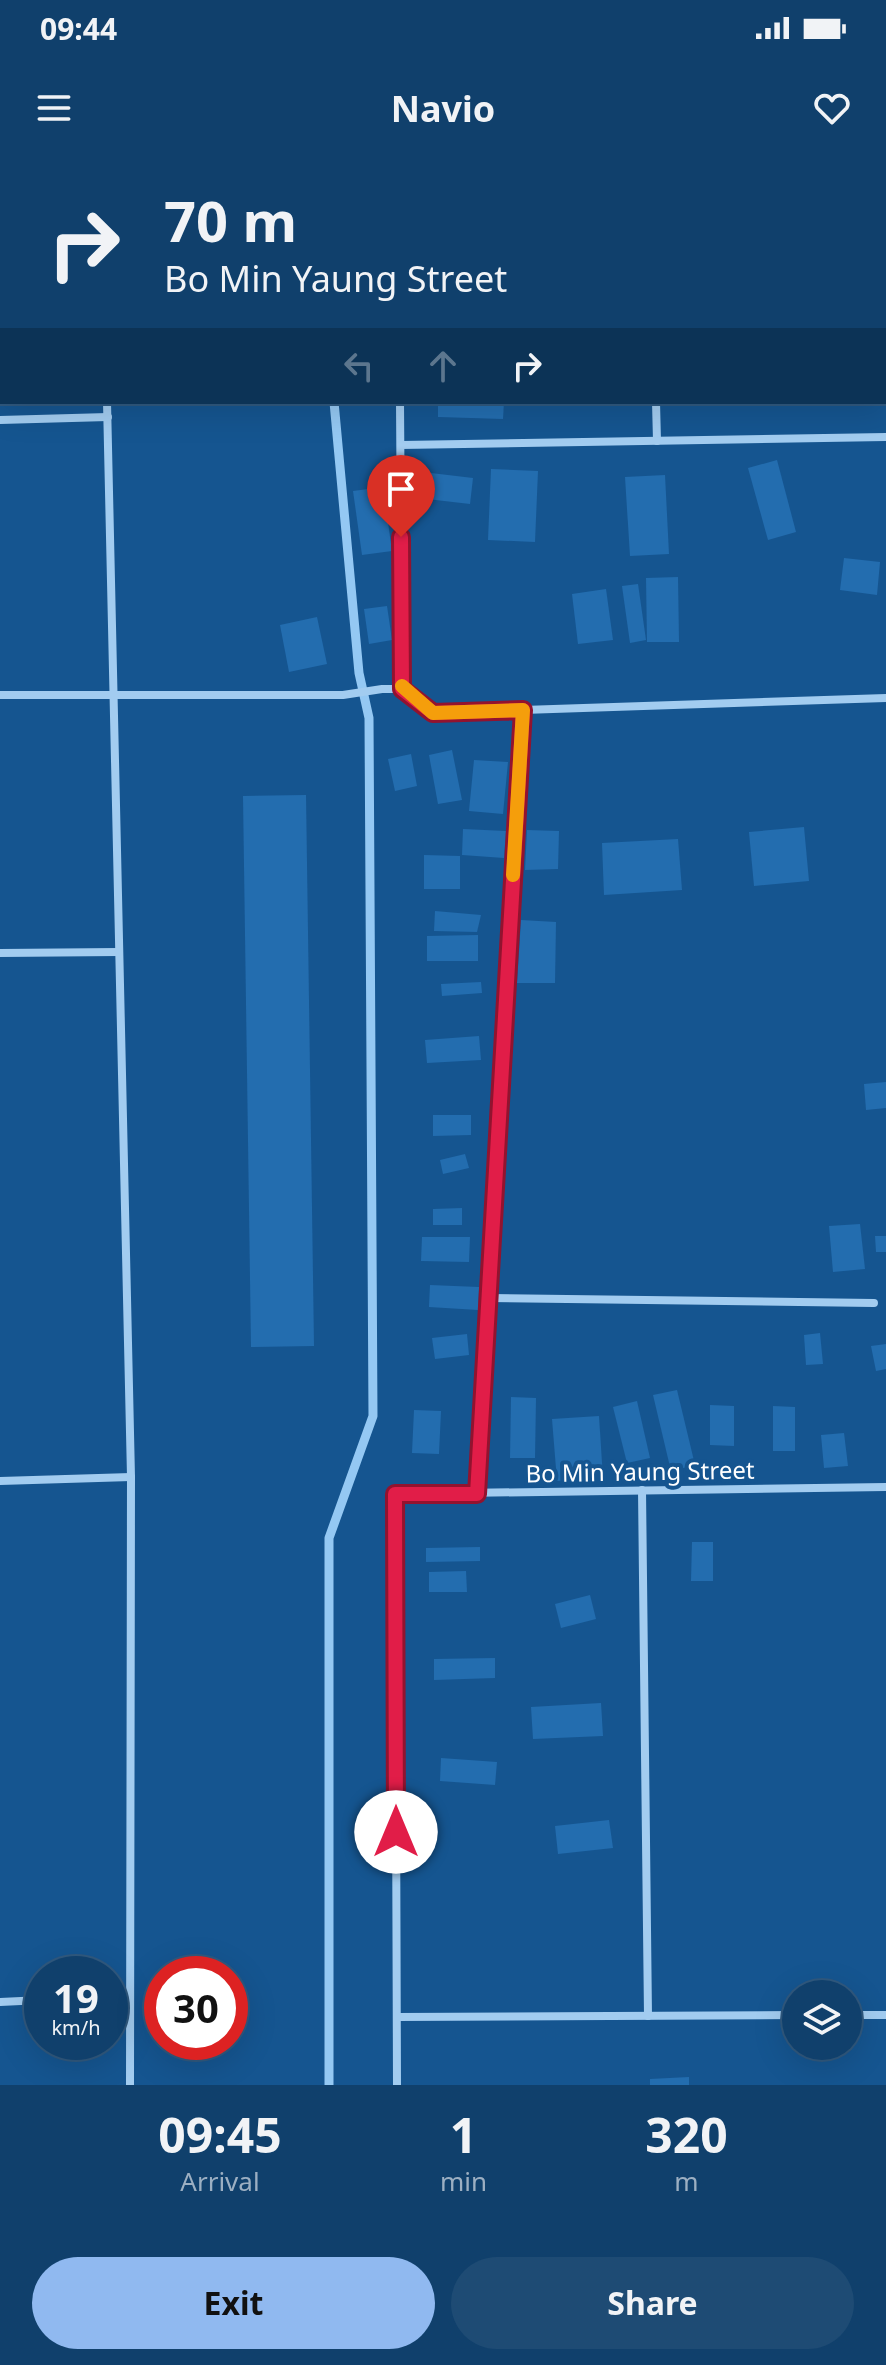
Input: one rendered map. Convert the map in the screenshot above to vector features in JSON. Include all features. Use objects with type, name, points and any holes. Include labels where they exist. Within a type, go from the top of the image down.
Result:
[{"type":"street","points":[[107,404],[131,1477],[130,2085]]},
{"type":"street","points":[[400,404],[402,689]]},
{"type":"street","points":[[656,404],[657,441]]},
{"type":"street","points":[[0,420],[108,417]]},
{"type":"street","points":[[401,445],[886,437]]},
{"type":"street","points":[[0,695],[343,695],[402,689],[433,713],[886,698]]},
{"type":"street","points":[[477,1494],[523,710]]},
{"type":"street","points":[[0,953],[119,952]]},
{"type":"street","points":[[489,1298],[874,1303]]},
{"type":"street","points":[[0,1481],[131,1477]]},
{"type":"street","name":"Bo Min Yaung Street","points":[[397,2017],[395,1494],[886,1487]]},
{"type":"street","points":[[642,1490],[648,2016]]},
{"type":"street","points":[[0,2002],[24,2001]]},
{"type":"street","points":[[397,2085],[397,2017],[782,2015]]},
{"type":"street","points":[[862,2015],[886,2015]]},
{"type":"building","points":[[438,404],[504,404],[503,419],[438,417]]},
{"type":"building","points":[[777,460],[796,532],[768,540],[748,468]]},
{"type":"building","points":[[491,469],[538,471],[535,542],[488,540]]},
{"type":"building","points":[[431,473],[473,478],[470,504],[427,499]]},
{"type":"building","points":[[665,475],[669,554],[630,556],[625,477]]},
{"type":"building","points":[[383,487],[392,551],[362,555],[353,491]]},
{"type":"building","points":[[844,558],[880,562],[877,595],[840,590]]},
{"type":"building","points":[[678,577],[679,642],[647,642],[646,578]]},
{"type":"building","points":[[638,584],[646,640],[630,643],[622,586]]},
{"type":"building","points":[[606,589],[613,640],[578,644],[572,594]]},
{"type":"building","points":[[387,606],[392,640],[369,644],[364,609]]},
{"type":"building","points":[[317,617],[327,664],[289,672],[280,625]]},
{"type":"building","points":[[452,750],[462,800],[438,804],[429,755]]},
{"type":"building","points":[[411,754],[417,786],[395,791],[388,759]]},
{"type":"building","points":[[474,760],[508,762],[503,814],[469,811]]},
{"type":"building","points":[[306,795],[314,1346],[251,1347],[243,796]]},
{"type":"building","points":[[804,827],[809,881],[754,886],[749,832]]},
{"type":"building","points":[[463,829],[506,831],[504,858],[462,855]]},
{"type":"building","points":[[527,830],[559,831],[558,869],[525,870]]},
{"type":"building","points":[[678,839],[682,890],[604,895],[602,843]]},
{"type":"building","points":[[424,855],[460,856],[460,889],[424,889]]},
{"type":"building","points":[[435,911],[481,915],[477,932],[434,931]]},
{"type":"building","points":[[521,920],[556,922],[555,983],[517,983]]},
{"type":"building","points":[[478,935],[478,961],[427,961],[427,936]]},
{"type":"building","points":[[481,982],[482,993],[442,996],[441,984]]},
{"type":"building","points":[[479,1036],[481,1060],[427,1063],[425,1040]]},
{"type":"building","points":[[886,1082],[886,1108],[866,1110],[864,1084]]},
{"type":"building","points":[[433,1115],[471,1115],[471,1135],[433,1136]]},
{"type":"building","points":[[465,1154],[469,1168],[443,1174],[440,1160]]},
{"type":"building","points":[[462,1208],[462,1225],[433,1225],[433,1209]]},
{"type":"building","points":[[860,1224],[865,1269],[833,1272],[829,1226]]},
{"type":"building","points":[[875,1236],[886,1236],[886,1252],[876,1252]]},
{"type":"building","points":[[422,1237],[470,1237],[469,1262],[421,1261]]},
{"type":"building","points":[[430,1285],[479,1287],[478,1310],[429,1307]]},
{"type":"building","points":[[820,1333],[823,1364],[806,1365],[804,1335]]},
{"type":"building","points":[[467,1334],[469,1355],[435,1359],[432,1338]]},
{"type":"building","points":[[886,1344],[886,1369],[876,1371],[871,1346]]},
{"type":"building","points":[[677,1390],[695,1465],[671,1471],[653,1395]]},
{"type":"building","points":[[511,1397],[536,1398],[535,1458],[510,1458]]},
{"type":"building","points":[[637,1401],[650,1458],[627,1463],[613,1407]]},
{"type":"building","points":[[710,1405],[734,1406],[734,1446],[710,1445]]},
{"type":"building","points":[[773,1406],[795,1407],[795,1451],[773,1451]]},
{"type":"building","points":[[414,1410],[441,1411],[439,1454],[412,1453]]},
{"type":"building","points":[[599,1416],[603,1478],[557,1481],[552,1419]]},
{"type":"building","points":[[844,1433],[848,1466],[824,1468],[821,1435]]},
{"type":"building","points":[[692,1542],[713,1542],[713,1581],[691,1581]]},
{"type":"building","points":[[480,1547],[480,1561],[426,1562],[426,1548]]},
{"type":"building","points":[[466,1571],[467,1592],[429,1592],[429,1572]]},
{"type":"building","points":[[590,1595],[596,1619],[561,1628],[555,1604]]},
{"type":"building","points":[[495,1658],[495,1678],[434,1680],[434,1659]]},
{"type":"building","points":[[601,1703],[603,1736],[533,1739],[531,1707]]},
{"type":"building","points":[[441,1758],[497,1762],[495,1785],[440,1781]]},
{"type":"building","points":[[609,1820],[613,1848],[558,1854],[555,1826]]},
{"type":"building","points":[[689,2077],[689,2085],[650,2085],[650,2079]]},
{"type":"waterway","points":[[329,2085],[329,1538],[373,1416],[369,718],[359,673],[334,404]]},
{"type":"slow traffic","points":[[402,686],[433,713],[523,710],[513,875]]},
{"type":"route","points":[[396,1832],[395,1494],[477,1494],[523,710],[433,713],[402,689],[401,537]]}]
